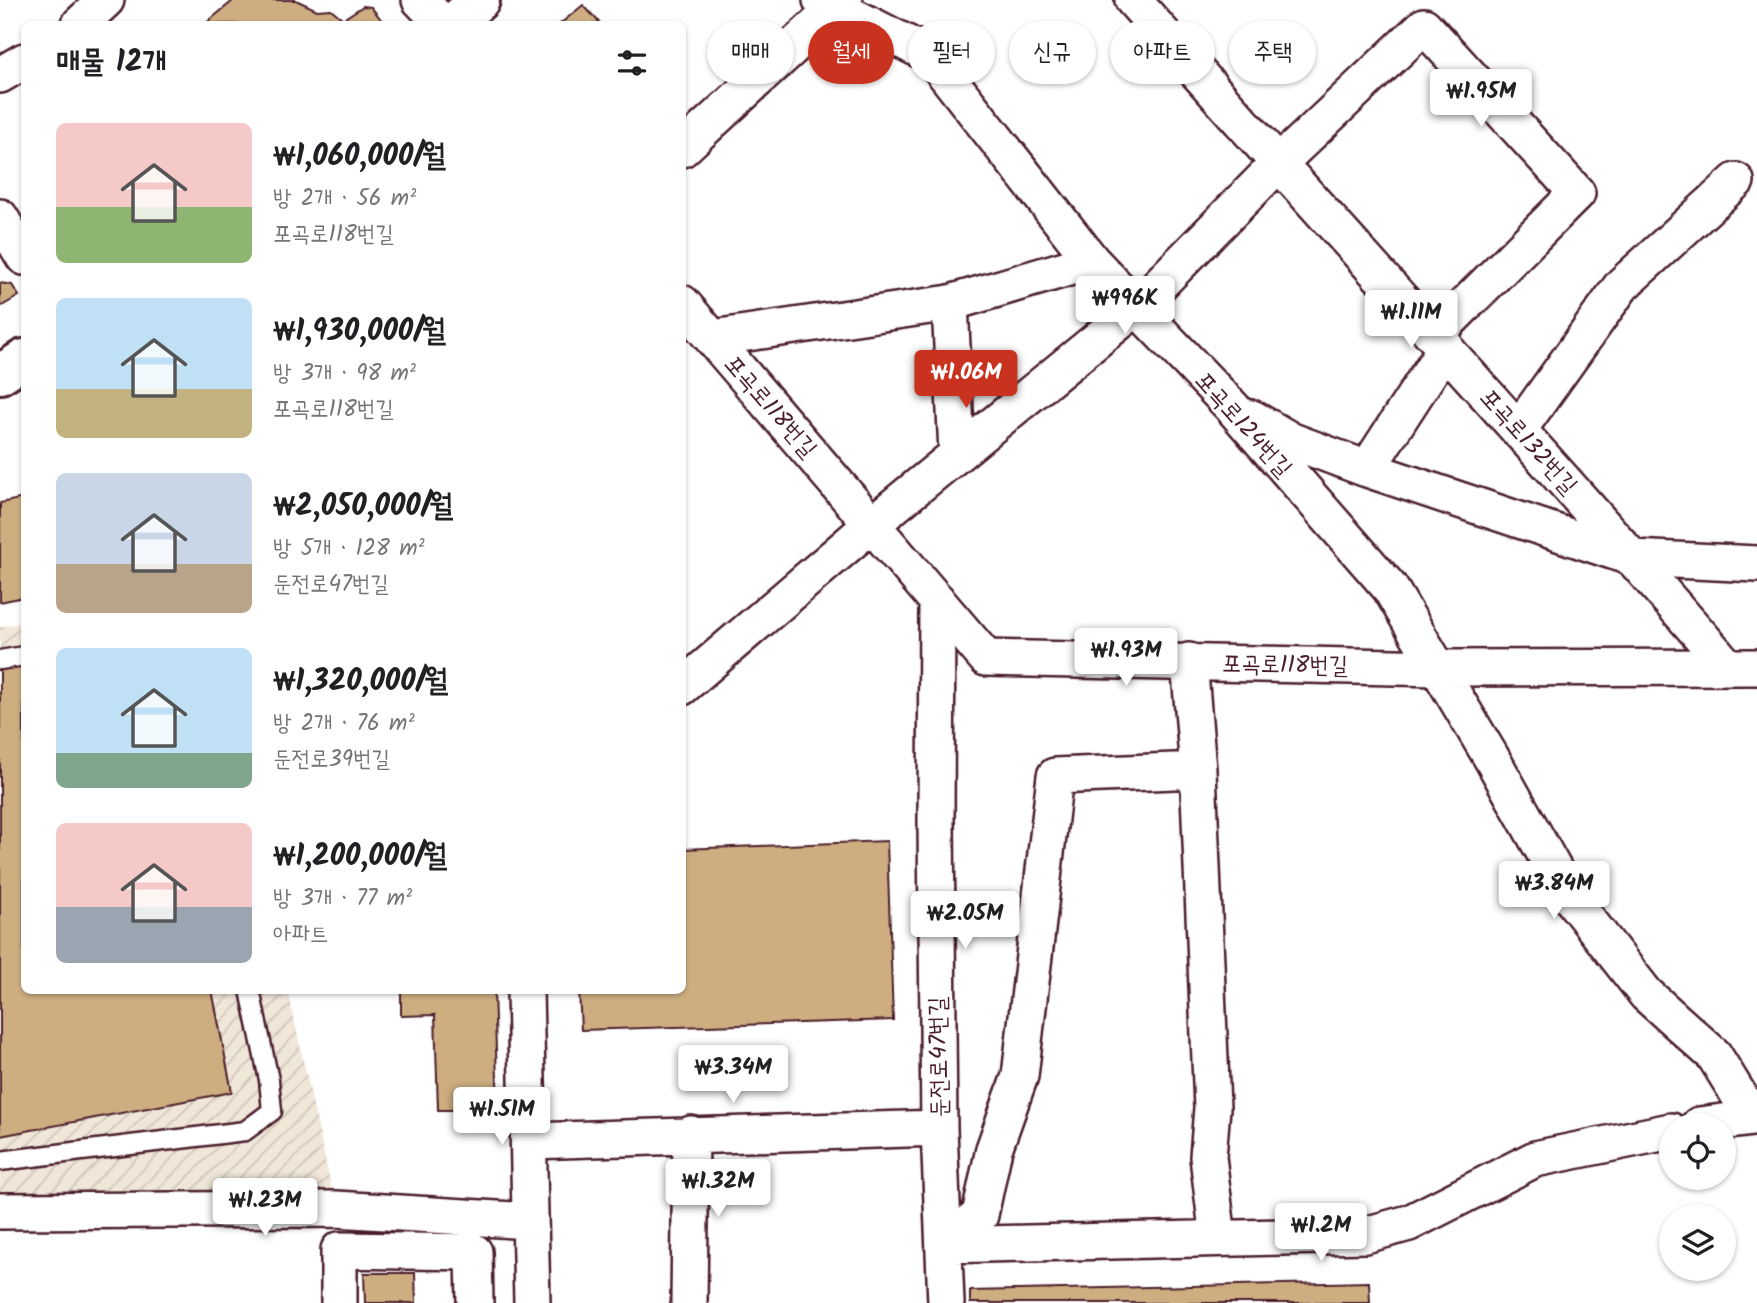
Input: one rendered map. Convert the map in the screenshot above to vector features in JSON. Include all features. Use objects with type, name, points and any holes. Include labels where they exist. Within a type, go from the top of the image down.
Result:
[{"type":"street","points":[[83,21],[106,0]]},
{"type":"street","points":[[420,0],[440,21]]},
{"type":"street","points":[[456,21],[480,0]]},
{"type":"street","name":"포곡로132번길","points":[[1133,0],[1633,558],[1742,666]]},
{"type":"street","points":[[686,145],[834,3]]},
{"type":"street","name":"포곡로124번길","points":[[834,3],[930,55],[1092,261],[1231,406],[1390,587],[1567,893],[1646,994],[1714,1055],[1756,1119]]},
{"type":"street","points":[[686,684],[872,524],[1136,308],[1278,164],[1424,26],[1577,193],[1440,341],[1367,469]]},
{"type":"street","points":[[0,75],[21,63]]},
{"type":"street","points":[[1519,429],[1622,285],[1736,181]]},
{"type":"street","points":[[0,217],[21,252]]},
{"type":"street","points":[[713,338],[950,303],[1092,261]]},
{"type":"street","points":[[950,303],[957,454]]},
{"type":"street","name":"포곡로118번길","points":[[686,308],[986,658],[1439,668],[1742,666]]},
{"type":"street","points":[[0,374],[21,361]]},
{"type":"street","points":[[1231,406],[1292,441],[1367,469],[1633,558],[1757,564]]},
{"type":"street","name":"둔전로47번길","points":[[937,600],[939,1128],[946,1303]]},
{"type":"street","points":[[1189,661],[1198,770],[1212,1108],[1208,1157],[1219,1238]]},
{"type":"street","points":[[944,1245],[980,1215],[994,1149],[1020,1076],[1055,776],[1198,770]]},
{"type":"street","points":[[525,994],[532,1303]]},
{"type":"street","points":[[1736,1121],[1756,1119]]},
{"type":"street","points":[[530,1141],[939,1128]]},
{"type":"street","points":[[944,1245],[1365,1235],[1409,1223],[1535,1159],[1659,1133]]},
{"type":"street","points":[[689,1303],[691,1135]]},
{"type":"street","points":[[0,1211],[335,1209],[530,1221]]},
{"type":"street","points":[[340,1303],[340,1250],[474,1252],[475,1303]]},
{"type":"lane","points":[[0,660],[21,656]]},
{"type":"lane","points":[[0,1161],[245,1131],[272,1111],[269,1080],[251,994]]},
{"type":"shaded area","points":[[21,623],[21,994],[289,994],[336,1209],[0,1211],[0,627]]},
{"type":"building","points":[[234,0],[296,0],[317,10],[331,9],[343,19],[363,6],[371,7],[382,21],[209,21]]},
{"type":"building","points":[[583,5],[598,21],[564,21]]},
{"type":"building","points":[[0,283],[12,285],[19,296],[0,307]]},
{"type":"building","points":[[21,499],[21,598],[0,602],[0,503]]},
{"type":"building","points":[[21,666],[21,994],[213,994],[232,1092],[0,1136],[0,670]]},
{"type":"building","points":[[887,841],[893,1020],[581,1030],[579,994],[686,994],[686,849]]},
{"type":"building","points":[[401,994],[494,994],[498,1110],[438,1110],[435,1015],[401,1016]]},
{"type":"building","points":[[364,1273],[415,1273],[416,1303],[365,1303]]},
{"type":"building","points":[[1369,1282],[1370,1303],[970,1303],[970,1291]]}]
